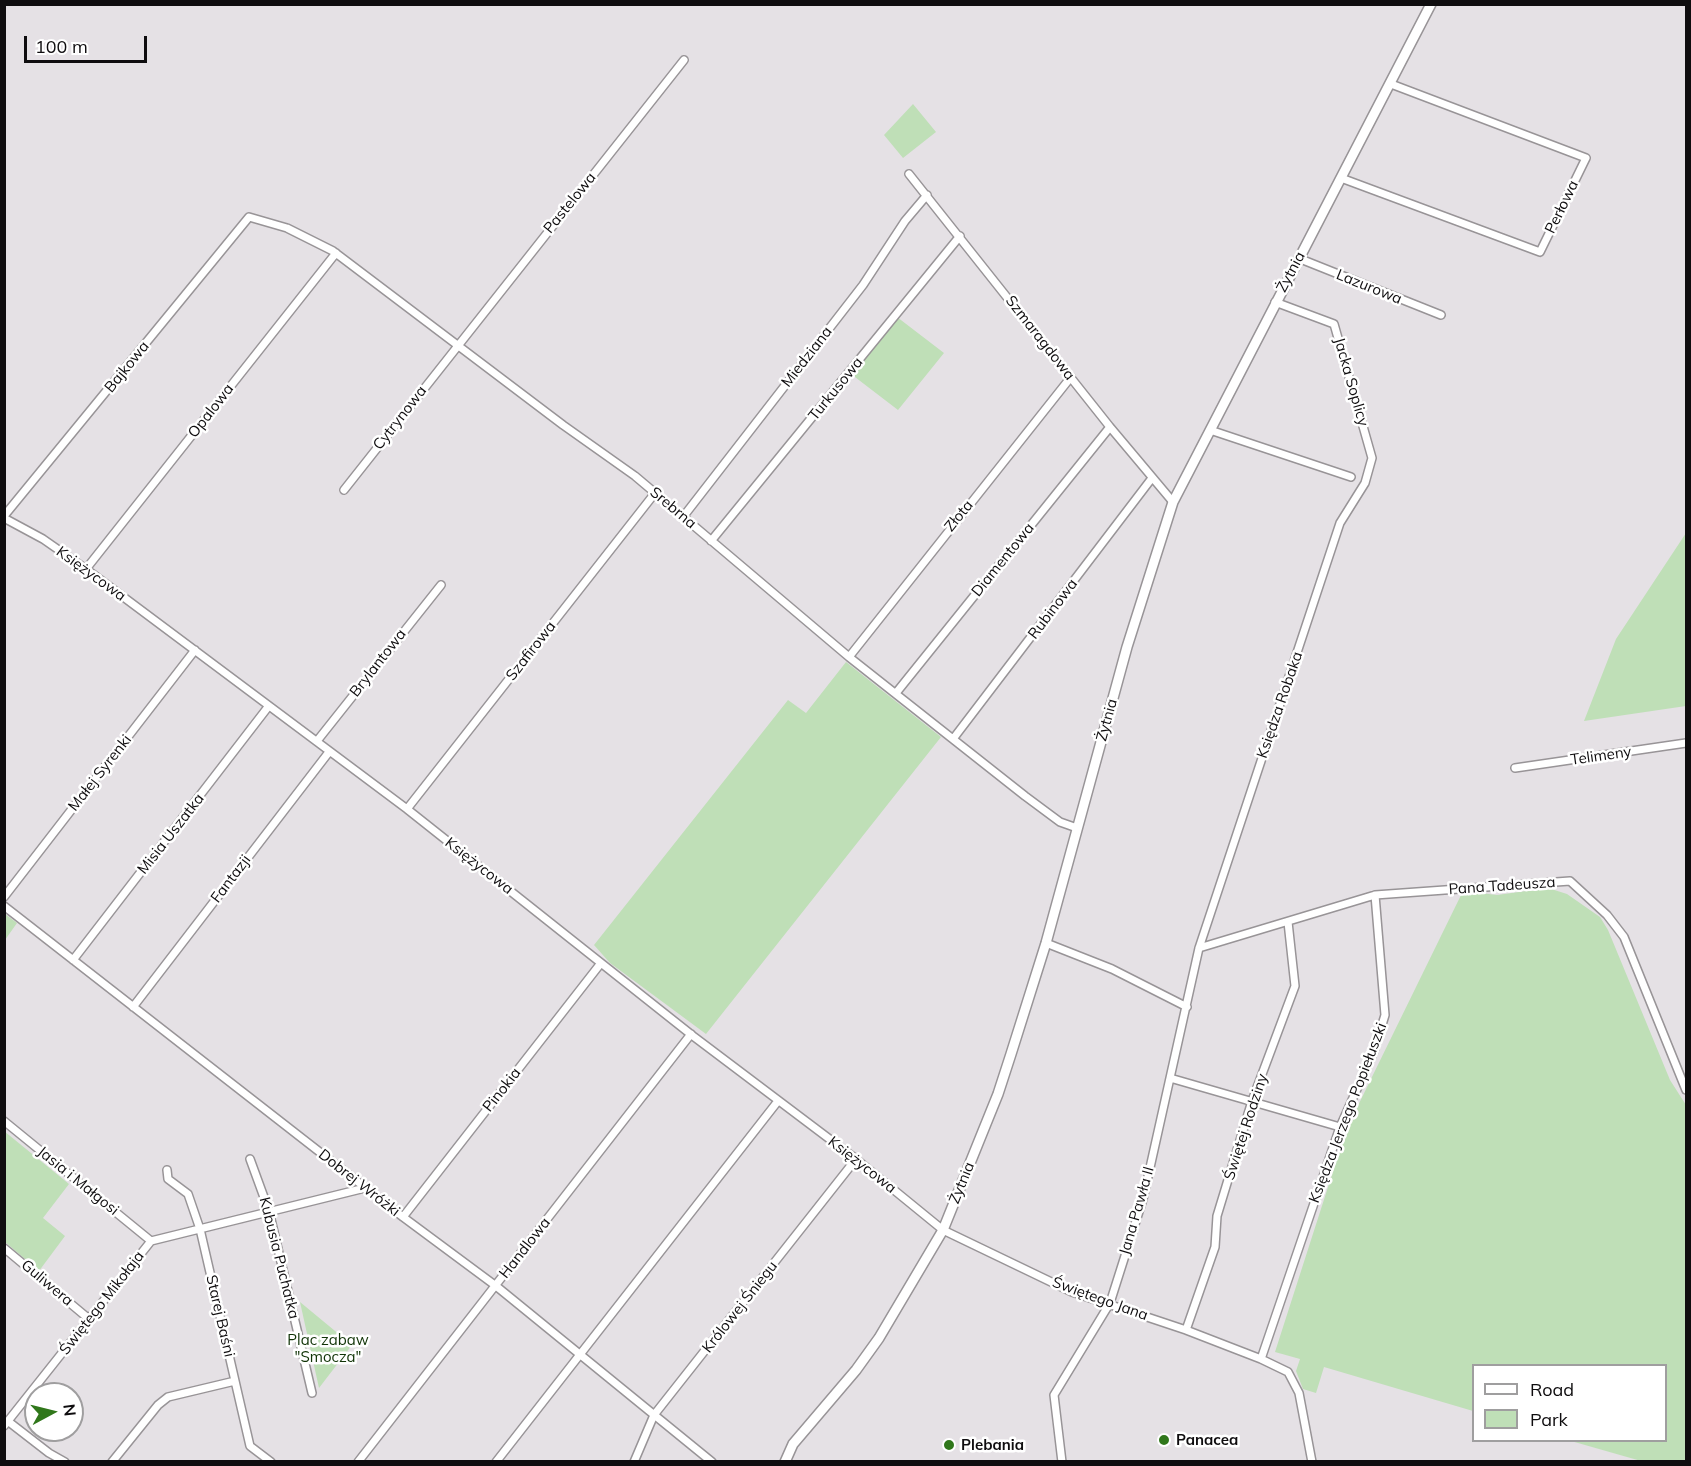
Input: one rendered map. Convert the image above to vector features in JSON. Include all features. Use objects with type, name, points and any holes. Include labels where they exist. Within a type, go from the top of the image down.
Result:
[{"type":"street","name":"Żytnia","points":[[785,1461],[790,1448],[879,1338],[943,1230],[998,1094],[1046,943],[1127,647],[1173,502],[1431,4]]},
{"type":"street","name":"Pastelowa","points":[[457,345],[684,60]]},
{"type":"street","name":"Perłowa","points":[[1341,178],[1540,252],[1586,159],[1391,84]]},
{"type":"street","name":"Szmaragdowa","points":[[909,174],[1110,427],[1173,502]]},
{"type":"street","name":"Miedziana","points":[[683,517],[863,285],[905,221],[927,195]]},
{"type":"street","name":"Srebrna","points":[[249,217],[287,228],[336,253],[635,476],[849,657],[1060,822],[1077,828]]},
{"type":"street","name":"Bajkowa","points":[[4,517],[249,217]]},
{"type":"street","name":"Turkusowa","points":[[711,541],[960,236]]},
{"type":"street","name":"Opalowa","points":[[86,569],[336,253]]},
{"type":"street","name":"Lazurowa","points":[[1298,258],[1441,315]]},
{"type":"street","name":"Jacka Soplicy","points":[[1275,302],[1334,324],[1372,458],[1371,466]]},
{"type":"street","name":"Cytrynowa","points":[[344,490],[457,345]]},
{"type":"street","name":"Złota","points":[[849,657],[1071,377]]},
{"type":"street","name":"Diamentowa","points":[[896,693],[1110,427]]},
{"type":"street","points":[[1210,430],[1352,477]]},
{"type":"street","name":"Księdza Robaka","points":[[1198,948],[1340,523],[1365,483],[1371,466]]},
{"type":"street","name":"Rubinowa","points":[[953,739],[1152,478]]},
{"type":"street","name":"Szafirowa","points":[[407,809],[655,494]]},
{"type":"street","name":"Księżycowa","points":[[4,517],[43,539],[86,569],[407,809],[943,1230]]},
{"type":"street","name":"Brylantowa","points":[[317,741],[441,585]]},
{"type":"street","name":"Małej Syrenki","points":[[4,897],[195,650]]},
{"type":"street","name":"Misia Uszatka","points":[[73,960],[268,707]]},
{"type":"street","name":"Telimeny","points":[[1515,768],[1686,743]]},
{"type":"street","name":"Fantazji","points":[[133,1007],[329,752]]},
{"type":"street","name":"Pana Tadeusza","points":[[1198,948],[1375,895],[1570,880],[1607,915],[1624,937],[1686,1090]]},
{"type":"street","name":"Księdza Jerzego Popiełuszki","points":[[1262,1359],[1340,1127],[1374,1051],[1385,1015],[1375,895]]},
{"type":"street","name":"Dobrej Wróżki","points":[[4,906],[403,1217],[496,1286],[712,1461]]},
{"type":"street","name":"Świętej Rodziny","points":[[1186,1330],[1215,1247],[1217,1216],[1252,1101],[1295,986],[1288,922]]},
{"type":"street","points":[[1046,943],[1112,969],[1186,1007]]},
{"type":"street","name":"Jana Pawła II","points":[[1062,1461],[1054,1395],[1110,1303],[1143,1199],[1198,948]]},
{"type":"street","name":"Pinokia","points":[[403,1217],[601,963]]},
{"type":"street","name":"Handlowa","points":[[358,1461],[691,1034]]},
{"type":"street","points":[[1170,1078],[1340,1127]]},
{"type":"street","points":[[496,1461],[777,1101]]},
{"type":"street","name":"Jasia i Małgosi","points":[[4,1121],[151,1241]]},
{"type":"street","name":"Kubusia Puchatka","points":[[250,1160],[269,1211],[312,1393]]},
{"type":"street","name":"Królowej Śniegu","points":[[634,1461],[654,1415],[856,1160]]},
{"type":"street","name":"Starej Baśni","points":[[167,1170],[168,1179],[188,1194],[200,1228],[250,1446],[272,1461]]},
{"type":"street","name":"Świętego Mikołaja","points":[[7,1424],[151,1241],[366,1188]]},
{"type":"street","name":"Świętego Jana","points":[[943,1230],[1072,1292],[1186,1330],[1262,1359],[1288,1372],[1297,1384],[1311,1461]]},
{"type":"street","name":"Guliwera","points":[[4,1248],[89,1319]]},
{"type":"street","points":[[112,1461],[158,1405],[168,1397],[235,1381]]},
{"type":"street","points":[[7,1424],[49,1453],[65,1461]]},
{"type":"street","name":"Żytnia","points":[[792,1461],[801,1436]]},
{"type":"green space","points":[[913,104],[936,132],[903,158],[884,135]]},
{"type":"green space","points":[[897,317],[944,353],[898,410],[851,374]]},
{"type":"green space","points":[[1686,533],[1686,706],[1584,721],[1616,639]]},
{"type":"green space","points":[[846,662],[941,737],[706,1034],[610,963],[594,945],[788,700],[806,713]]},
{"type":"green space","points":[[1548,888],[1567,894],[1600,917],[1608,930],[1670,1080],[1686,1105],[1686,1461],[1641,1461],[1574,1442],[1667,1442],[1667,1364],[1472,1364],[1472,1411],[1324,1367],[1316,1393],[1303,1389],[1296,1371],[1300,1359],[1275,1352],[1347,1128],[1463,891],[1497,895]]},
{"type":"green space","points":[[5,914],[17,923],[5,940]]},
{"type":"green space","points":[[4,1131],[69,1184],[43,1218],[65,1236],[39,1271],[5,1242]]},
{"type":"green space","name":"Plac zabaw \"Smocza\"","points":[[300,1302],[352,1345],[319,1388]]},
{"type":"place","name":"Panacea","points":[[1164,1440]]},
{"type":"place","name":"Plebania","points":[[949,1445]]}]
